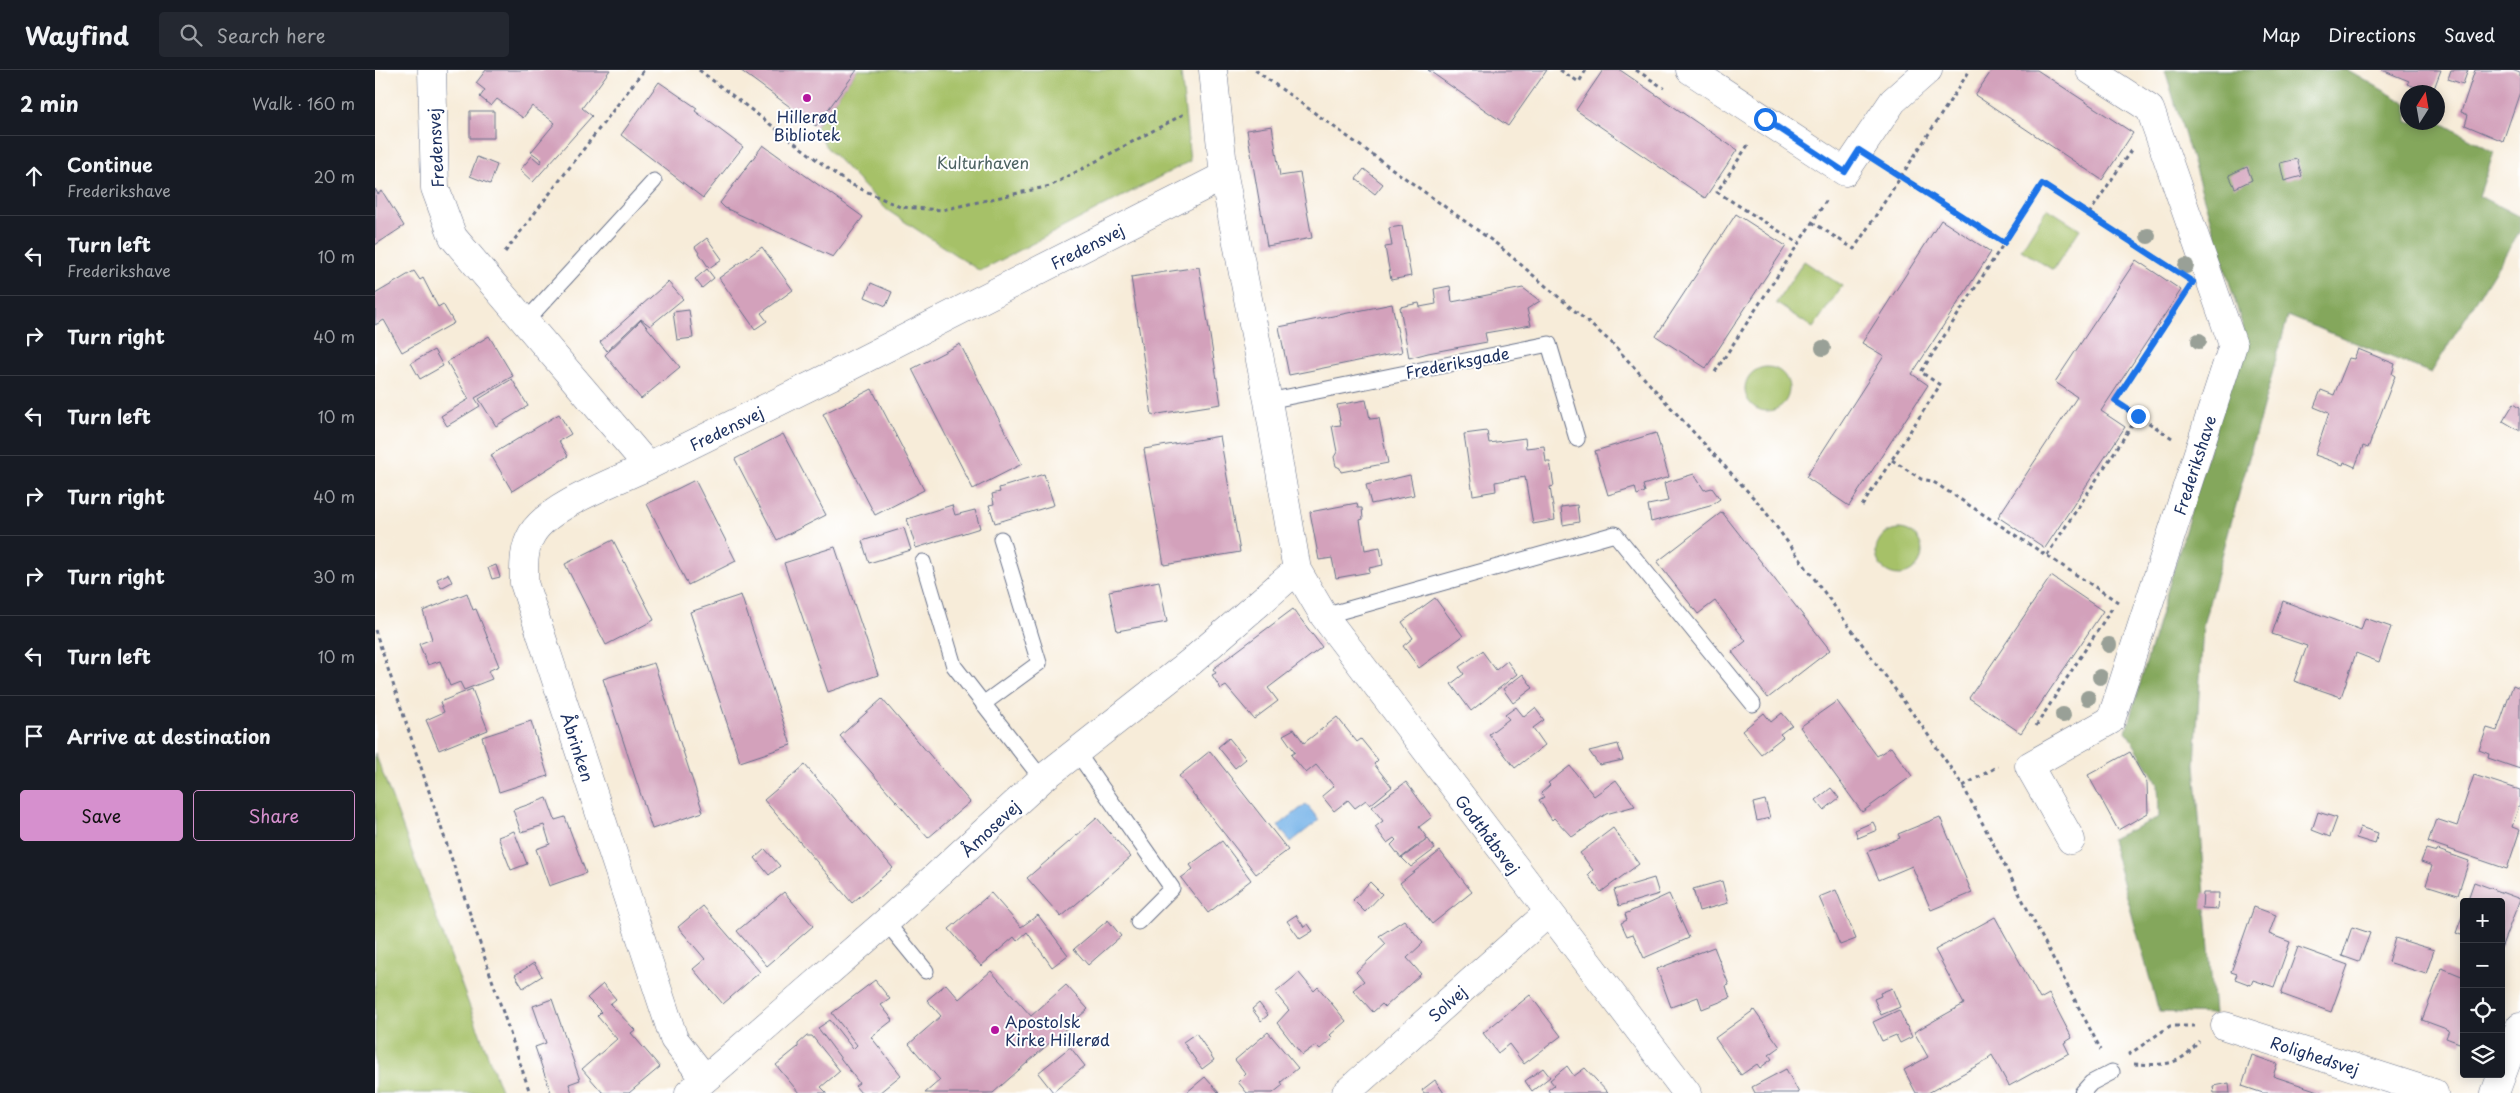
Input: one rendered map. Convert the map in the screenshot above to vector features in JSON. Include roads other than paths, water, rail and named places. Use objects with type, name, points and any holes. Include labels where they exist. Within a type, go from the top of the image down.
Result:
[{"type":"street","name":"Fredensvej","points":[[432,70],[435,188],[453,237],[524,323],[648,466],[841,372],[1224,176]]},
{"type":"street","points":[[1213,70],[1224,176],[1268,401],[1297,570]]},
{"type":"street","points":[[1690,70],[1765,119],[1852,161],[1893,101],[1928,70]]},
{"type":"street","name":"Frederikshave","points":[[2071,840],[2036,762],[2111,720],[2233,345],[2199,273],[2158,130],[2150,109],[2090,70]]},
{"type":"street","name":"Åbrinken","points":[[648,466],[556,510],[532,534],[524,557],[524,583],[674,1039],[697,1086]]},
{"type":"street","name":"Godthåbsvej","points":[[1297,570],[1324,616],[1548,913],[1687,1093]]},
{"type":"street","name":"Åmosevej","points":[[697,1086],[886,922],[1042,779],[1192,661],[1297,570]]},
{"type":"street","name":"Solvej","points":[[1346,1093],[1548,913]]},
{"type":"street","points":[[2495,1093],[2520,1026]]},
{"type":"street","name":"Rolighedsvej","points":[[2210,1029],[2435,1093]]},
{"type":"lane","points":[[524,323],[654,181]]},
{"type":"lane","name":"Frederiksgade","points":[[1268,401],[1549,344],[1577,439]]},
{"type":"lane","points":[[1324,616],[1615,534],[1753,704]]},
{"type":"lane","points":[[983,704],[1039,663],[1001,539]]},
{"type":"lane","points":[[923,562],[954,666],[1042,779]]},
{"type":"lane","points":[[1076,751],[1172,888],[1138,922]]},
{"type":"lane","points":[[886,922],[926,971]]},
{"type":"lane","points":[[2082,1093],[2091,1083],[2118,1068]]},
{"type":"water","points":[[1306,804],[1319,820],[1291,842],[1278,826]]},
{"type":"place","name":"Hillerød Bibliotek","points":[[807,98]]},
{"type":"place","name":"Apostolsk Kirke Hillerød","points":[[995,1030]]},
{"type":"park label","name":"Kulturhaven","points":[[983,162]]}]
